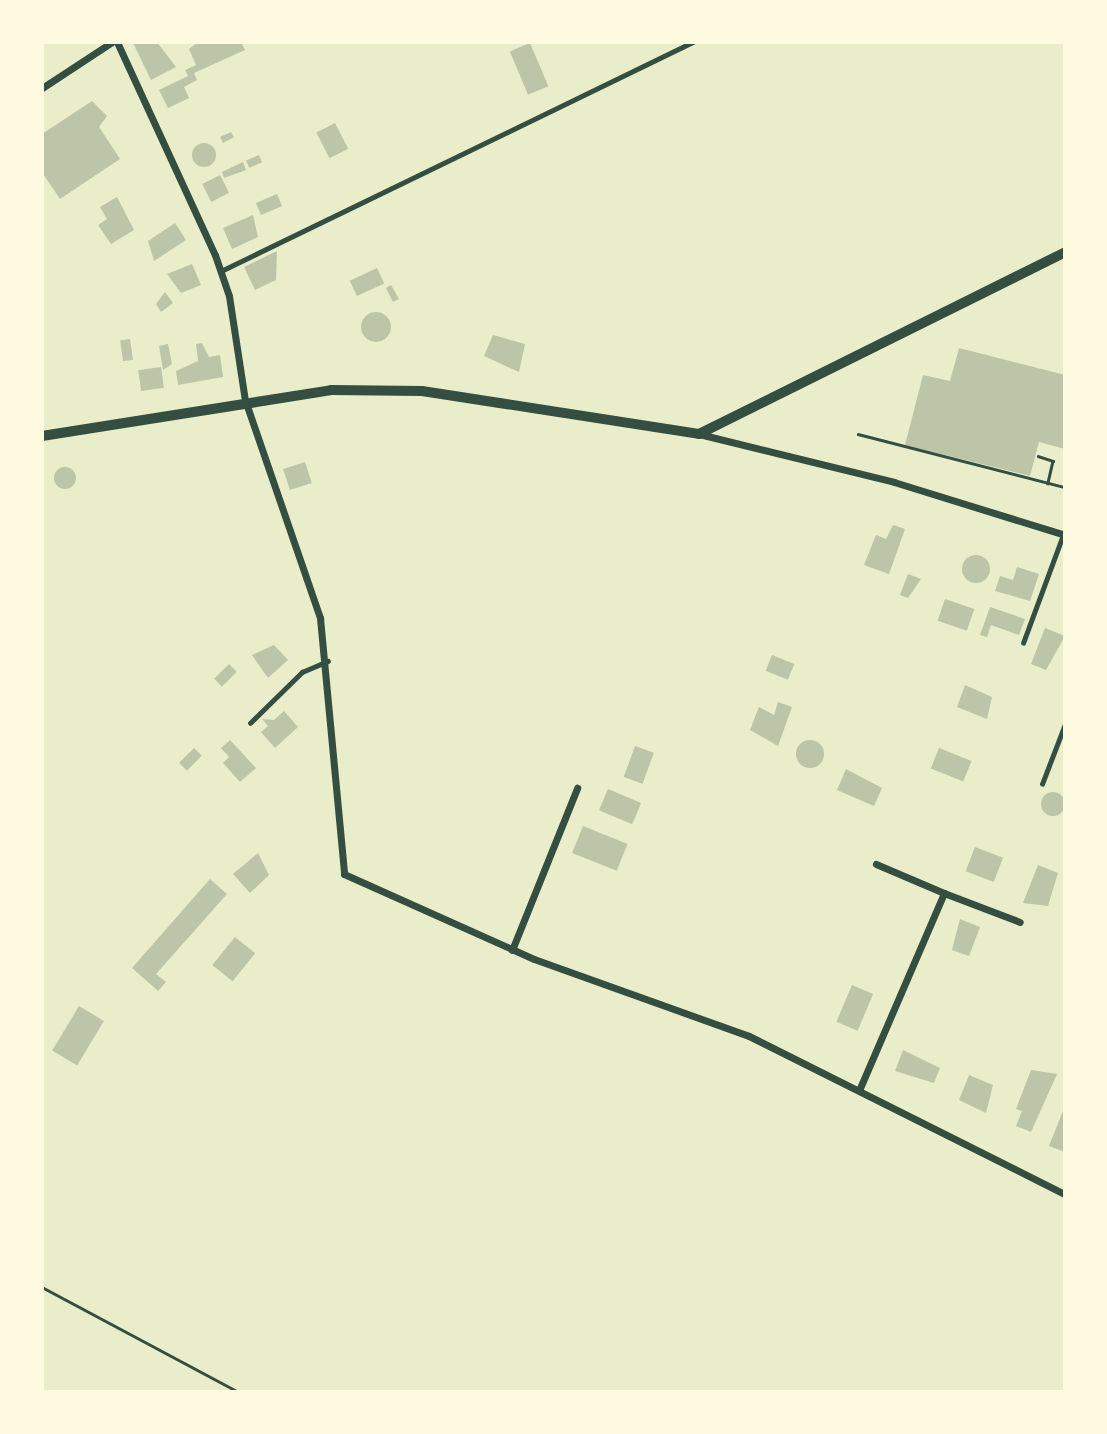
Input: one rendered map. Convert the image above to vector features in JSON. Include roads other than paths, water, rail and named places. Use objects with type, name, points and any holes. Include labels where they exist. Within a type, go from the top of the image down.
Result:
[{"type":"street","points":[[42,88],[114,42],[220,272],[245,400],[298,545],[328,661],[344,874],[512,950],[749,1036],[860,1088],[1065,1194]]},
{"type":"street","points":[[699,435],[1065,252]]},
{"type":"street","points":[[42,436],[245,400],[331,390],[422,391],[699,435],[894,482],[1064,534]]},
{"type":"street","points":[[512,950],[577,788]]},
{"type":"street","points":[[876,864],[1020,922]]},
{"type":"street","points":[[860,1088],[944,893]]},
{"type":"lane","points":[[220,272],[693,42]]},
{"type":"lane","points":[[1023,643],[1064,534]]},
{"type":"lane","points":[[250,723],[302,672],[328,661]]},
{"type":"lane","points":[[1042,784],[1065,724]]}]
